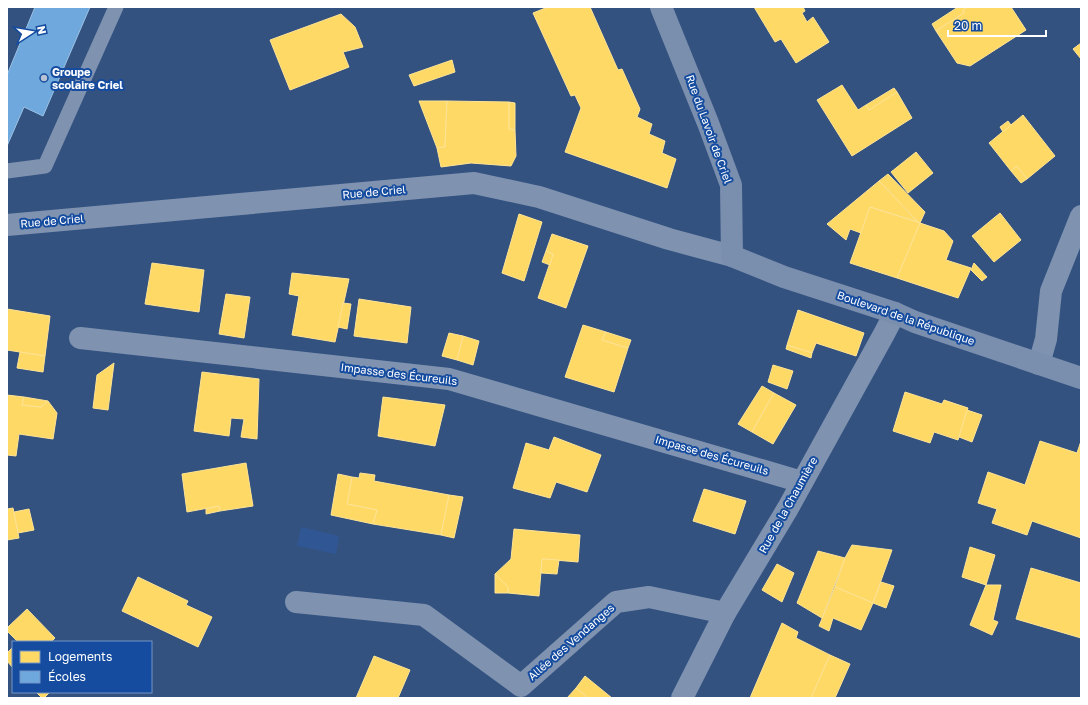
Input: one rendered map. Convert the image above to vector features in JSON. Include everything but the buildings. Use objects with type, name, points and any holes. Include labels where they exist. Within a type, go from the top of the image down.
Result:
[{"type":"street","name":"Rue du Lavoir de Criel","points":[[661,7],[708,123],[731,185],[732,256]]},
{"type":"street","name":"Rue de Criel","points":[[7,225],[474,183],[539,197],[669,239],[732,256]]},
{"type":"street","points":[[1039,364],[1046,339],[1051,291],[1081,216]]},
{"type":"street","name":"Boulevard de la République","points":[[732,256],[784,277],[895,313],[916,322],[1081,378]]},
{"type":"street","name":"Rue de la Chaumière","points":[[682,698],[726,613],[788,508],[895,313]]},
{"type":"street","name":"Impasse des Écureuils","points":[[80,338],[449,379],[802,482]]},
{"type":"street","name":"Allée des Vendanges","points":[[296,602],[424,615],[521,686],[616,602],[649,597],[726,613]]},
{"type":"lane","points":[[7,170],[45,166],[116,7]]},
{"type":"water","points":[[301,527],[339,536],[336,554],[297,546]]},
{"type":"place","name":"Groupe scolaire Criel","points":[[44,78]]}]
